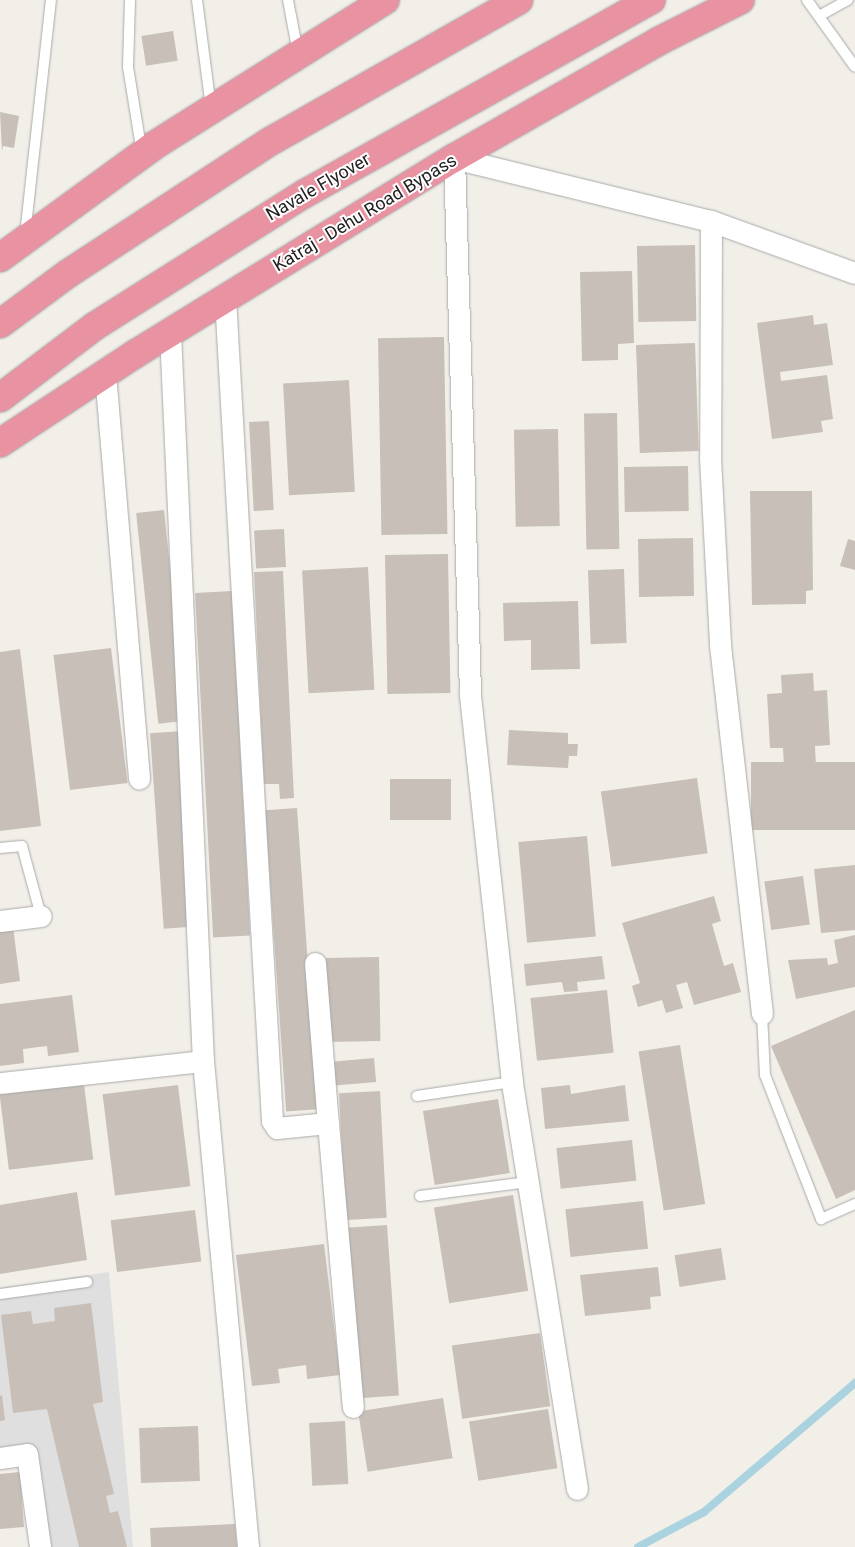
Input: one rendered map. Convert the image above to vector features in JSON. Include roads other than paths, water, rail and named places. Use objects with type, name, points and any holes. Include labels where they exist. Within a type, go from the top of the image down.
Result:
[{"type":"highway","points":[[0,324],[69,273],[271,142],[519,0]]},
{"type":"highway","name":"Navale Flyover","points":[[0,398],[95,326],[304,194],[651,0]]},
{"type":"highway","name":"Katraj - Dehu Road Bypass","points":[[0,443],[170,332],[454,158],[659,41],[740,0]]},
{"type":"highway","points":[[0,258],[142,154],[384,1]]},
{"type":"street","points":[[577,1489],[512,1082],[470,694],[454,158],[711,221],[855,273]]},
{"type":"street","points":[[711,221],[710,458],[720,645],[762,1014]]},
{"type":"street","points":[[225,298],[272,1121],[277,1128],[328,1124]]},
{"type":"street","points":[[170,332],[204,1061],[248,1547]]},
{"type":"street","points":[[105,373],[139,779]]},
{"type":"street","points":[[0,922],[40,916]]},
{"type":"street","points":[[315,962],[353,1407]]},
{"type":"street","points":[[0,1082],[204,1061]]},
{"type":"street","points":[[0,1458],[27,1454],[40,1547]]},
{"type":"lane","points":[[25,240],[51,0]]},
{"type":"lane","points":[[130,0],[128,67],[142,154]]},
{"type":"lane","points":[[197,0],[211,109]]},
{"type":"lane","points":[[288,0],[298,54]]},
{"type":"lane","points":[[807,0],[855,67]]},
{"type":"lane","points":[[819,16],[848,0]]},
{"type":"lane","points":[[0,848],[22,846],[40,916]]},
{"type":"lane","points":[[762,1014],[765,1075],[821,1219],[855,1204]]},
{"type":"lane","points":[[417,1096],[512,1082]]},
{"type":"lane","points":[[420,1196],[528,1182]]},
{"type":"lane","points":[[0,1294],[87,1282]]},
{"type":"waterway","points":[[638,1547],[704,1512],[855,1383]]}]
